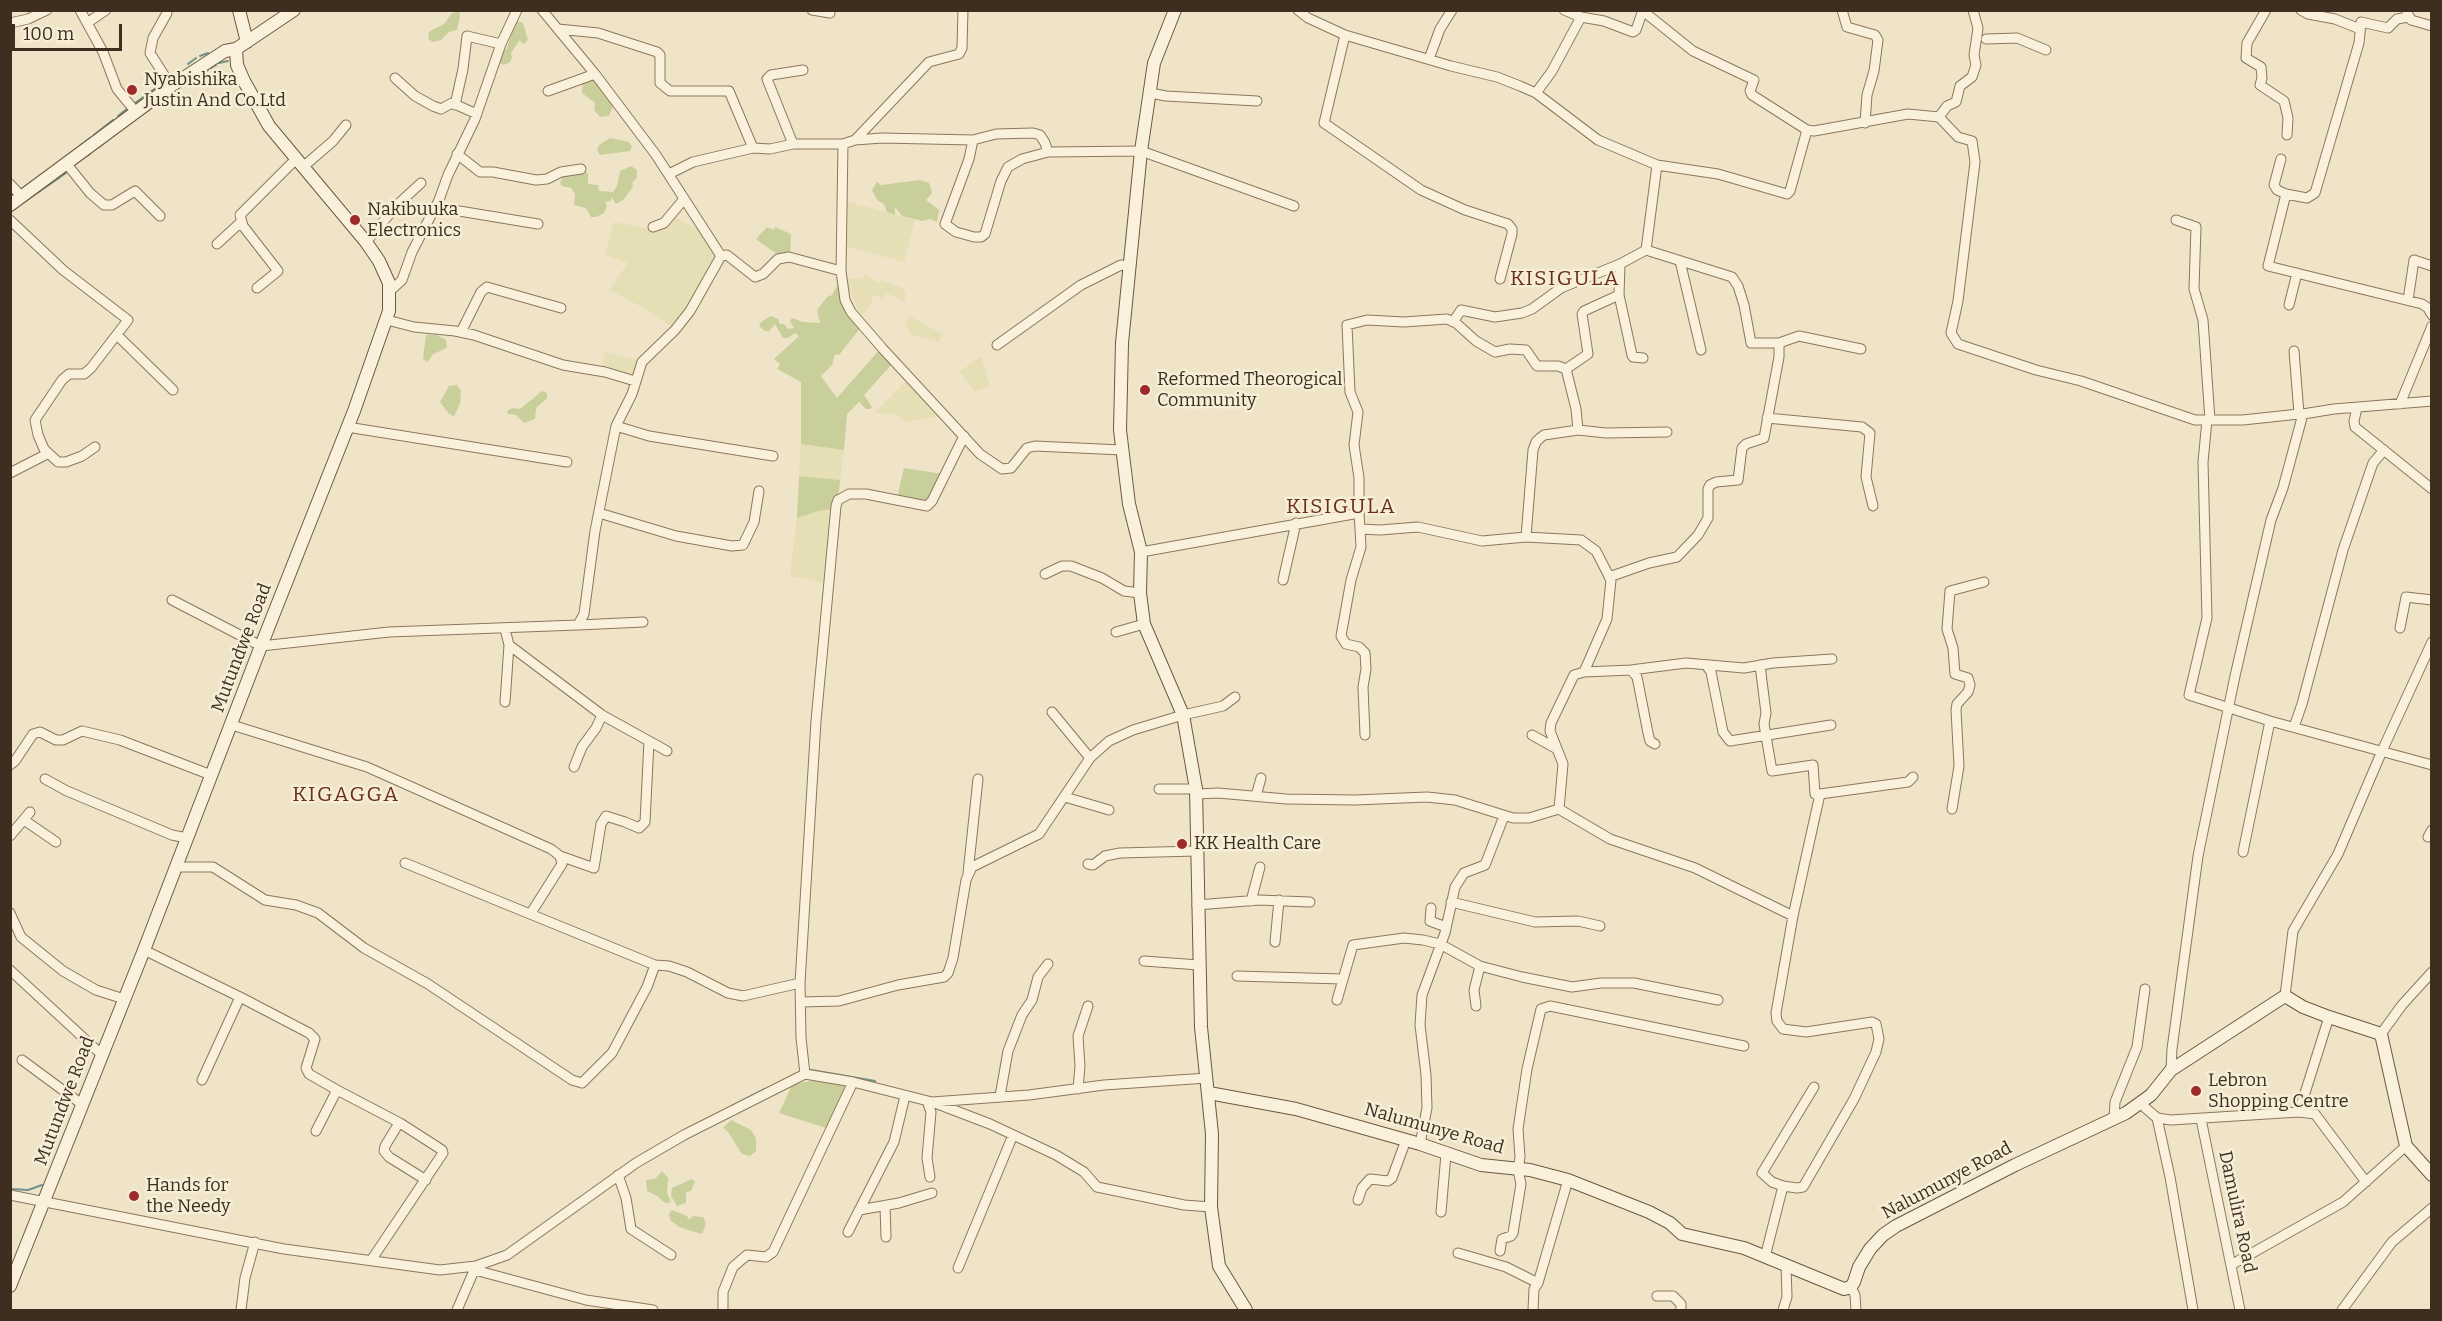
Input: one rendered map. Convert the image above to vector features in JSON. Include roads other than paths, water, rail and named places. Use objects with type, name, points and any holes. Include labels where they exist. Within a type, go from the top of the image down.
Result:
[{"type":"street","points":[[10,23],[28,19],[47,10]]},
{"type":"street","points":[[80,10],[104,52],[117,89],[135,111]]},
{"type":"street","points":[[87,23],[106,10]]},
{"type":"street","points":[[239,10],[247,42]]},
{"type":"street","points":[[10,205],[171,86],[225,51],[236,49],[294,10]]},
{"type":"street","points":[[389,292],[402,280],[412,252],[477,114],[501,44],[517,10]]},
{"type":"street","points":[[542,10],[595,74],[669,174],[721,256]]},
{"type":"street","points":[[812,10],[830,14]]},
{"type":"street","points":[[855,140],[929,62],[959,54],[962,48],[963,10]]},
{"type":"street","points":[[1174,10],[1154,63],[1141,151],[1122,343],[1120,430],[1129,504],[1141,552],[1140,593],[1144,624],[1183,715],[1196,792],[1201,1027],[1209,1093],[1213,1173],[1211,1207],[1219,1266],[1246,1311]]},
{"type":"street","points":[[1298,10],[1308,18],[1345,34],[1497,77],[1536,93],[1598,140],[1657,165],[1718,174],[1787,194],[1807,130]]},
{"type":"street","points":[[1429,59],[1440,29],[1452,10]]},
{"type":"street","points":[[1564,10],[1587,15],[1633,32],[1636,30],[1643,11],[1694,51],[1754,80],[1750,91],[1752,95],[1807,130],[1821,130],[1908,114],[1939,117],[1958,137],[1972,141],[1975,162],[1952,333],[1958,344],[2036,370],[2081,381],[2194,420],[2242,420],[2299,414],[2294,351]]},
{"type":"street","points":[[1842,10],[1847,27],[1875,35],[1878,40],[1874,71],[1867,95],[1865,123]]},
{"type":"street","points":[[1939,117],[1947,106],[1956,102],[1960,86],[1972,77],[1976,65],[1974,55],[1978,28],[1973,10]]},
{"type":"street","points":[[2266,10],[2247,43],[2246,58],[2261,67],[2260,85],[2284,101],[2288,118],[2287,135]]},
{"type":"street","points":[[2301,10],[2308,14],[2361,26],[2388,28],[2397,19],[2408,14],[2415,22],[2432,26]]},
{"type":"street","points":[[167,13],[153,38],[150,53],[171,86]]},
{"type":"street","points":[[1536,93],[1587,15]]},
{"type":"street","points":[[2281,159],[2274,185],[2277,190],[2307,198],[2314,193],[2359,43],[2361,26]]},
{"type":"street","points":[[558,29],[591,32],[657,52],[660,55],[660,83],[670,91],[729,91],[753,148]]},
{"type":"street","points":[[1345,34],[1324,123],[1421,190],[1465,210],[1508,224],[1512,229],[1512,234],[1500,279]]},
{"type":"street","points":[[455,105],[467,36],[501,44]]},
{"type":"street","points":[[1986,39],[2017,38],[2046,50]]},
{"type":"street","name":"Mutundwe Road","points":[[10,1286],[232,725],[387,320],[390,302],[389,283],[382,268],[366,242],[269,126],[252,98],[237,65],[236,49]]},
{"type":"street","points":[[793,144],[767,79],[771,75],[803,70]]},
{"type":"street","points":[[548,91],[595,74]]},
{"type":"street","points":[[395,78],[415,96],[440,109],[449,103],[477,114]]},
{"type":"street","points":[[1150,93],[1257,101]]},
{"type":"street","points":[[257,288],[278,271],[241,222],[242,211],[299,163],[333,141],[346,125]]},
{"type":"street","points":[[669,174],[693,162],[753,148],[770,149],[793,144],[843,144],[855,140],[920,137],[973,140],[996,134],[1033,133],[1040,135],[1048,152]]},
{"type":"street","points":[[973,140],[969,159],[945,224],[956,232],[974,237],[981,237],[985,234],[1001,181],[1008,167],[1022,159],[1048,152],[1141,151],[1294,206]]},
{"type":"street","points":[[843,144],[841,271],[845,300],[851,312],[964,436],[992,464],[1002,469],[1011,468],[1027,448],[1035,446],[1122,450]]},
{"type":"street","points":[[457,154],[480,172],[493,172],[536,180],[548,179],[561,172],[581,169]]},
{"type":"street","points":[[66,163],[90,193],[104,205],[112,205],[135,191],[160,216]]},
{"type":"street","points":[[1646,250],[1657,165]]},
{"type":"street","points":[[366,242],[397,205],[420,183]]},
{"type":"street","points":[[10,184],[22,197]]},
{"type":"street","points":[[2286,194],[2268,266],[2422,304],[2432,315]]},
{"type":"street","points":[[653,227],[664,223],[684,199]]},
{"type":"street","points":[[435,207],[538,224]]},
{"type":"street","points":[[10,220],[63,270],[128,320],[87,372],[71,373],[62,380],[36,418],[38,435],[47,454],[61,463],[82,456],[94,447]]},
{"type":"street","points":[[2176,220],[2196,227],[2194,289],[2203,320],[2209,420],[2203,462],[2207,618],[2189,695],[2270,721],[2432,765]]},
{"type":"street","points":[[217,244],[241,222]]},
{"type":"street","points":[[1453,322],[1461,310],[1495,317],[1522,313],[1532,309],[1561,288],[1620,264],[1646,250],[1732,277],[1738,286],[1744,305],[1751,343],[1779,343],[1799,336],[1861,349]]},
{"type":"street","points":[[721,256],[727,255],[755,277],[763,274],[778,259],[789,256],[841,271]]},
{"type":"street","points":[[578,625],[584,614],[598,513],[616,426],[632,394],[642,362],[675,330],[690,311],[721,256]]},
{"type":"street","points":[[2408,300],[2414,260],[2432,266]]},
{"type":"street","points":[[1680,261],[1701,350]]},
{"type":"street","points":[[1620,264],[1619,296],[1632,355],[1642,358]]},
{"type":"street","points":[[997,345],[1081,285],[1121,265],[1128,266]]},
{"type":"street","points":[[2289,305],[2297,273]]},
{"type":"street","points":[[461,332],[481,292],[487,288],[561,308]]},
{"type":"street","points":[[1566,369],[1588,354],[1582,318],[1584,311],[1619,296]]},
{"type":"street","points":[[1365,735],[1363,687],[1366,669],[1365,653],[1359,647],[1346,644],[1341,636],[1351,580],[1361,547],[1359,478],[1354,445],[1358,412],[1350,392],[1347,325],[1367,320],[1404,322],[1446,319],[1476,341],[1496,352],[1510,349],[1526,350],[1537,366],[1558,366],[1566,369]]},
{"type":"street","points":[[387,320],[414,327],[461,332],[563,365],[604,372],[635,381]]},
{"type":"street","points":[[2400,404],[2432,326]]},
{"type":"street","points":[[117,335],[173,390]]},
{"type":"street","points":[[1609,577],[1649,563],[1677,557],[1688,548],[1706,523],[1710,485],[1716,482],[1738,480],[1742,448],[1746,444],[1764,438],[1779,357],[1779,343]]},
{"type":"street","points":[[1566,369],[1576,409],[1578,430]]},
{"type":"street","points":[[2171,1070],[2198,856],[2271,520],[2283,488],[2303,414],[2334,409],[2432,401]]},
{"type":"street","points":[[2357,408],[2355,427],[2432,489]]},
{"type":"street","points":[[1767,418],[1864,428],[1870,433],[1866,477],[1873,506]]},
{"type":"street","points":[[616,426],[649,436],[773,456]]},
{"type":"street","points":[[347,427],[567,462]]},
{"type":"street","points":[[1526,537],[1533,450],[1536,442],[1544,435],[1578,430],[1606,433],[1667,432]]},
{"type":"street","points":[[805,1074],[801,1038],[800,983],[816,721],[836,506],[838,500],[849,494],[866,494],[927,506],[932,501],[964,436]]},
{"type":"street","points":[[2294,727],[2343,550],[2373,463],[2384,450]]},
{"type":"street","points":[[10,473],[47,454]]},
{"type":"street","points":[[598,513],[676,536],[732,546],[743,545],[754,522],[759,491]]},
{"type":"street","points":[[1141,552],[1359,513]]},
{"type":"street","points":[[1283,580],[1296,524]]},
{"type":"street","points":[[1360,530],[1418,527],[1482,541],[1526,537],[1581,540],[1596,551],[1611,580],[1606,619],[1584,672]]},
{"type":"street","points":[[1046,574],[1052,569],[1071,566],[1102,578],[1124,591],[1140,593]]},
{"type":"street","points":[[1952,808],[1959,766],[1956,710],[1970,685],[1968,678],[1955,674],[1953,648],[1947,628],[1950,591],[1984,582]]},
{"type":"street","points":[[2400,628],[2406,597],[2432,600]]},
{"type":"street","points":[[172,600],[261,646],[389,632],[643,622]]},
{"type":"street","points":[[1116,632],[1144,624]]},
{"type":"street","points":[[505,628],[509,645],[505,702]]},
{"type":"street","points":[[2380,1034],[2329,1017],[2285,996],[2294,931],[2338,854],[2432,642]]},
{"type":"street","points":[[509,645],[602,715],[667,751]]},
{"type":"street","points":[[1559,809],[1563,764],[1550,731],[1551,723],[1574,675],[1584,672],[1631,670],[1686,663],[1744,668],[1832,659]]},
{"type":"street","points":[[1706,665],[1711,672],[1725,738],[1730,741],[1831,725]]},
{"type":"street","points":[[1760,665],[1766,735],[1772,771],[1813,765],[1815,794]]},
{"type":"street","points":[[1631,670],[1637,677],[1650,741],[1655,744]]},
{"type":"street","points":[[968,873],[978,863],[1016,847],[1039,834],[1090,758],[1100,748],[1122,734],[1183,715],[1223,706],[1235,698]]},
{"type":"street","points":[[1052,712],[1090,758]]},
{"type":"street","points":[[574,767],[582,747],[596,728],[602,715]]},
{"type":"street","points":[[2243,852],[2270,721]]},
{"type":"street","points":[[232,725],[367,767],[551,849],[560,856],[594,868],[601,824],[606,816],[639,828],[645,822],[649,741]]},
{"type":"street","points":[[10,765],[33,734],[40,732],[56,740],[63,740],[82,730],[120,741],[211,775]]},
{"type":"street","points":[[1532,735],[1557,749]]},
{"type":"street","points":[[1814,1087],[1762,1173],[1772,1182],[1797,1188],[1806,1182],[1854,1099],[1876,1052],[1879,1039],[1876,1024],[1872,1022],[1806,1032],[1789,1030],[1779,1025],[1776,1012],[1793,916],[1820,794],[1908,782],[1913,777]]},
{"type":"street","points":[[1256,796],[1261,778]]},
{"type":"street","points":[[45,779],[67,791],[172,835],[187,838]]},
{"type":"street","points":[[801,1002],[840,1001],[898,985],[944,977],[948,973],[953,958],[968,873],[978,779]]},
{"type":"street","points":[[1159,789],[1355,800],[1427,797],[1455,800],[1513,818],[1529,818],[1559,809],[1610,839],[1695,868],[1793,916]]},
{"type":"street","points":[[1065,797],[1109,810]]},
{"type":"street","points":[[10,836],[27,816],[56,842]]},
{"type":"street","points":[[1420,1144],[1427,1108],[1420,1008],[1422,995],[1446,927],[1455,887],[1464,873],[1481,868],[1488,861],[1504,816]]},
{"type":"street","points":[[1088,864],[1093,865],[1105,856],[1120,853],[1197,851]]},
{"type":"street","points":[[531,913],[562,864],[560,856]]},
{"type":"street","points":[[405,863],[655,965],[669,966],[687,972],[728,993],[743,996],[800,983]]},
{"type":"street","points":[[176,867],[213,867],[266,900],[296,905],[318,913],[364,948],[428,984],[572,1080],[582,1083],[612,1053],[647,987],[655,965]]},
{"type":"street","points":[[1251,901],[1260,867]]},
{"type":"street","points":[[1197,905],[1279,900],[1310,902]]},
{"type":"street","points":[[1275,942],[1279,900]]},
{"type":"street","points":[[1451,902],[1535,922],[1578,921],[1600,926]]},
{"type":"street","points":[[1431,908],[1430,921],[1446,927]]},
{"type":"street","points":[[10,913],[21,937],[63,971],[96,990],[124,999]]},
{"type":"street","points":[[1337,1000],[1350,947],[1357,943],[1404,938],[1440,944],[1480,966],[1572,987],[1601,983],[1634,983],[1718,1000]]},
{"type":"street","points":[[144,950],[309,1033],[315,1039],[306,1064],[309,1074],[399,1123],[442,1150],[443,1153],[372,1259]]},
{"type":"street","points":[[1144,962],[1199,965]]},
{"type":"street","points":[[1000,1096],[1008,1051],[1022,1015],[1032,1000],[1038,977],[1048,964]]},
{"type":"street","points":[[1476,1006],[1474,990],[1480,966]]},
{"type":"street","points":[[10,970],[102,1055]]},
{"type":"street","points":[[2380,1034],[2432,972]]},
{"type":"street","points":[[1237,976],[1342,979]]},
{"type":"street","points":[[2114,1119],[2115,1102],[2137,1047],[2145,989]]},
{"type":"street","name":"Nalumunye Road","points":[[1209,1093],[1296,1109],[1420,1144],[1481,1165],[1530,1170],[1568,1180],[1649,1212],[1670,1223],[1682,1234],[1728,1242],[1807,1272],[1835,1287],[1844,1289],[1851,1287],[1870,1249],[1883,1235],[1896,1226],[2141,1104],[2171,1070],[2285,996]]},
{"type":"street","points":[[201,1080],[240,997]]},
{"type":"street","points":[[1078,1089],[1080,1066],[1078,1036],[1088,1006]]},
{"type":"street","points":[[1500,1251],[1502,1239],[1514,1233],[1521,1184],[1518,1170],[1521,1157],[1518,1129],[1523,1092],[1539,1014],[1545,1007],[1550,1006],[1744,1046]]},
{"type":"street","points":[[2299,1113],[2329,1017]]},
{"type":"street","points":[[2380,1034],[2406,1146],[2432,1174]]},
{"type":"street","points":[[22,1060],[83,1106]]},
{"type":"street","points":[[457,1311],[476,1268],[517,1249],[615,1178],[686,1135],[805,1074],[853,1082],[930,1102],[1014,1135],[1056,1155],[1084,1172],[1097,1187],[1184,1205],[1211,1207]]},
{"type":"street","points":[[930,1102],[1207,1078]]},
{"type":"street","points":[[723,1311],[723,1292],[733,1267],[747,1255],[766,1257],[773,1252],[853,1082]]},
{"type":"street","points":[[316,1131],[337,1090]]},
{"type":"street","points":[[848,1232],[894,1142],[905,1096]]},
{"type":"street","points":[[930,1102],[927,1158],[930,1177]]},
{"type":"street","points":[[2141,1104],[2157,1118],[2170,1177],[2193,1311]]},
{"type":"street","points":[[2157,1118],[2201,1119],[2311,1113],[2318,1117],[2366,1182]]},
{"type":"street","name":"Damulira Road","points":[[2201,1119],[2240,1311]]},
{"type":"street","points":[[399,1123],[384,1151],[389,1157],[426,1179]]},
{"type":"street","points":[[958,1268],[1014,1135]]},
{"type":"street","points":[[1358,1200],[1362,1188],[1370,1179],[1388,1181],[1392,1178],[1406,1140]]},
{"type":"street","points":[[2231,1264],[2343,1202],[2406,1146]]},
{"type":"street","points":[[1441,1212],[1446,1154]]},
{"type":"street","points":[[615,1178],[623,1185],[629,1224],[634,1233],[671,1256]]},
{"type":"street","points":[[1533,1311],[1534,1289],[1538,1284],[1568,1180]]},
{"type":"street","points":[[1765,1257],[1783,1186]]},
{"type":"street","points":[[859,1210],[885,1206],[932,1193]]},
{"type":"street","points":[[10,1195],[284,1249],[372,1259],[440,1270],[476,1268],[586,1300],[653,1310]]},
{"type":"street","points":[[885,1206],[886,1237]]},
{"type":"street","points":[[2343,1311],[2392,1242],[2432,1208]]},
{"type":"street","points":[[241,1311],[245,1278],[255,1242]]},
{"type":"street","points":[[1458,1253],[1506,1267],[1538,1284]]},
{"type":"street","points":[[1783,1311],[1787,1297],[1786,1265]]},
{"type":"street","points":[[1851,1287],[1855,1295],[1856,1311]]},
{"type":"street","points":[[1657,1296],[1673,1296],[1681,1304],[1681,1311]]},
{"type":"waterway","points":[[200,56],[208,53]]},
{"type":"waterway","points":[[188,64],[196,58]]},
{"type":"waterway","points":[[219,63],[228,61]]},
{"type":"waterway","points":[[211,68],[216,65]]},
{"type":"waterway","points":[[204,73],[208,70]]},
{"type":"waterway","points":[[174,77],[181,71]]},
{"type":"waterway","points":[[147,94],[164,83]]},
{"type":"waterway","points":[[135,103],[145,96]]},
{"type":"waterway","points":[[118,116],[128,108]]},
{"type":"waterway","points":[[94,135],[113,120]]},
{"type":"waterway","points":[[85,142],[90,138]]},
{"type":"waterway","points":[[99,147],[109,139]]},
{"type":"waterway","points":[[79,147],[82,144]]},
{"type":"waterway","points":[[82,159],[90,154]]},
{"type":"waterway","points":[[10,212],[66,173]]},
{"type":"waterway","points":[[811,1070],[875,1081]]},
{"type":"waterway","points":[[732,1106],[765,1089]]},
{"type":"waterway","points":[[11,1189],[28,1190],[42,1185]]},
{"type":"place","name":"Nyabishika Justin And Co.Ltd","points":[[132,90]]},
{"type":"place","name":"Nakibuuka Electronics","points":[[355,220]]},
{"type":"place","name":"Reformed Theorogical Community","points":[[1145,390]]},
{"type":"place","name":"KK Health Care","points":[[1182,844]]},
{"type":"place","name":"Lebron Shopping Centre","points":[[2196,1091]]},
{"type":"place","name":"Hands for the Needy","points":[[134,1196]]},
{"type":"district","name":"KISIGULA","points":[[1565,279]]},
{"type":"district","name":"KISIGULA","points":[[1341,507]]},
{"type":"district","name":"KIGAGGA","points":[[346,795]]}]
